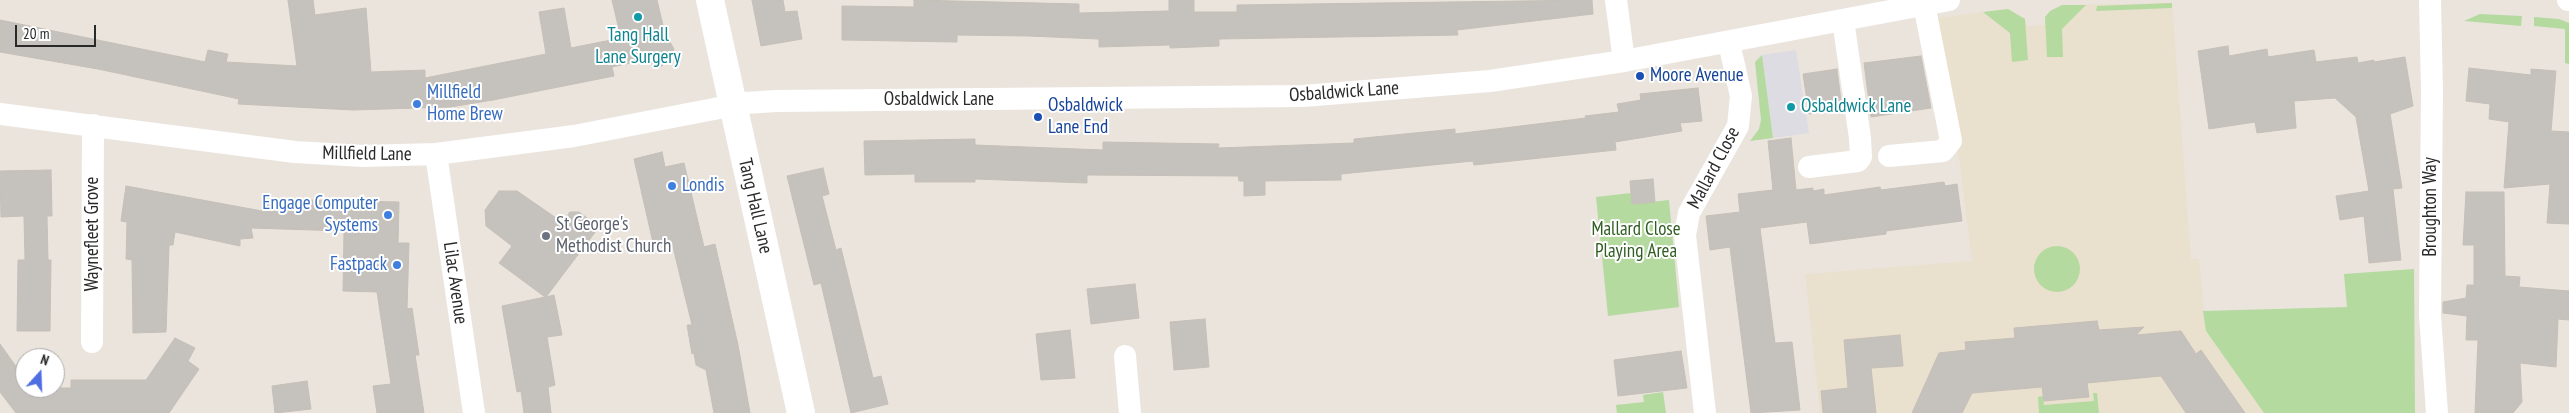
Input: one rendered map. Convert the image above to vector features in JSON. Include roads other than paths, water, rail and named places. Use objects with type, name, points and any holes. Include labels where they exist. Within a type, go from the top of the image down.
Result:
[{"type":"street","name":"Tang Hall Lane","points":[[710,0],[732,107],[801,413]]},
{"type":"street","points":[[1616,0],[1624,61]]},
{"type":"street","name":"Osbaldwick Lane","points":[[732,107],[776,101],[1303,96],[1490,81],[1728,43],[1843,20],[1899,4],[1924,4],[1949,0]]},
{"type":"street","name":"Broughton Way","points":[[2430,0],[2432,90],[2430,315],[2436,413]]},
{"type":"street","points":[[1889,156],[1943,150],[1951,141],[1924,4]]},
{"type":"street","points":[[1809,167],[1858,161],[1860,157],[1860,138],[1843,20]]},
{"type":"street","name":"Mallard Close","points":[[1705,413],[1684,235],[1690,213],[1738,126],[1741,96],[1728,43]]},
{"type":"street","name":"Millfield Lane","points":[[0,114],[295,152],[363,156],[436,154],[574,136],[732,107]]},
{"type":"street","name":"Waynefleet Grove","points":[[92,342],[93,125]]},
{"type":"street","name":"Lilac Avenue","points":[[436,154],[474,413]]},
{"type":"street","points":[[1125,356],[1130,413]]},
{"type":"place","name":"Tang Hall Lane Surgery","points":[[638,17]]},
{"type":"place","name":"Moore Avenue","points":[[1640,76]]},
{"type":"place","name":"Millfield Home Brew","points":[[417,104]]},
{"type":"place","name":"Osbaldwick Lane","points":[[1791,107]]},
{"type":"place","name":"Osbaldwick Lane End","points":[[1038,117]]},
{"type":"place","name":"Londis","points":[[672,186]]},
{"type":"place","name":"Engage Computer Systems","points":[[388,215]]},
{"type":"place","name":"St George's Methodist Church","points":[[546,236]]},
{"type":"place","name":"Fastpack","points":[[397,265]]},
{"type":"park label","name":"Mallard Close Playing Area","points":[[1636,241]]}]
